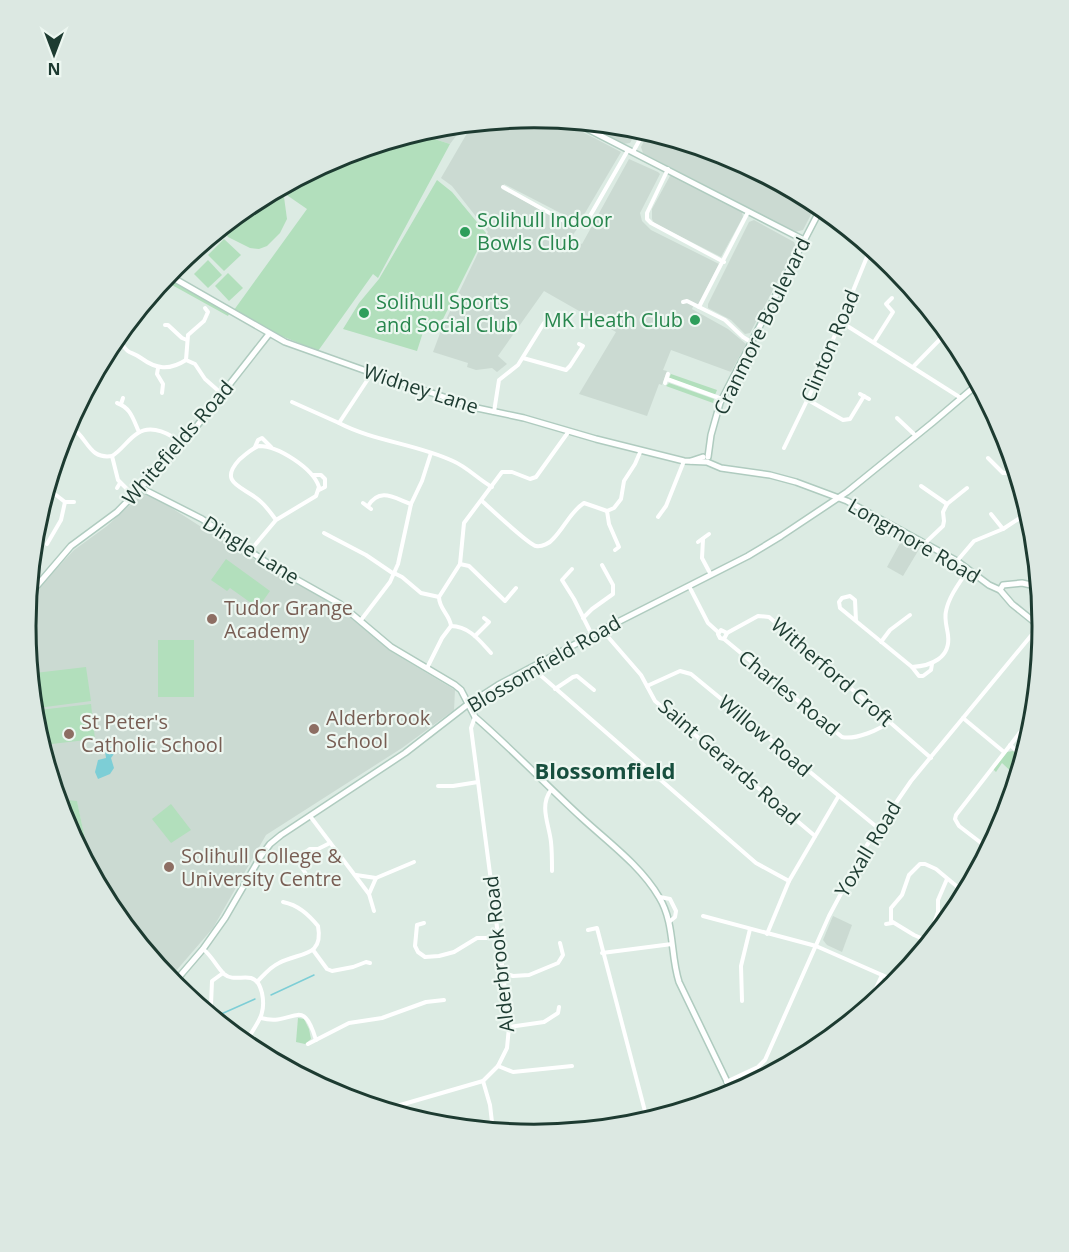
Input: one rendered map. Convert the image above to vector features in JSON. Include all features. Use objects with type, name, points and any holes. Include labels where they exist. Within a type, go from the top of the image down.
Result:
[{"type":"street","points":[[592,131],[804,240]]},
{"type":"street","points":[[502,187],[575,224],[590,216],[639,139]]},
{"type":"street","points":[[668,170],[647,213],[647,219],[651,224],[724,262]]},
{"type":"street","points":[[699,307],[748,212]]},
{"type":"street","name":"Cranmore Boulevard","points":[[706,459],[722,399],[817,216]]},
{"type":"street","name":"Clinton Road","points":[[784,448],[808,400],[868,256]]},
{"type":"street","name":"Widney Lane","points":[[177,279],[269,334],[303,350],[372,374],[494,412],[687,461],[706,459],[717,467],[770,475],[838,498]]},
{"type":"street","points":[[874,342],[893,312],[886,304],[892,298]]},
{"type":"street","points":[[683,302],[687,301],[725,320],[751,342]]},
{"type":"street","points":[[186,360],[187,340],[190,332],[204,321],[208,310]]},
{"type":"street","points":[[841,322],[962,398]]},
{"type":"street","points":[[494,412],[499,380],[518,365],[544,323],[549,326]]},
{"type":"street","points":[[164,325],[168,325],[187,340]]},
{"type":"street","name":"Whitefields Road","points":[[38,584],[71,546],[117,512],[182,444],[269,334]]},
{"type":"street","points":[[913,367],[941,338]]},
{"type":"street","points":[[523,358],[566,369],[583,346],[579,344]]},
{"type":"street","points":[[123,346],[126,355],[135,355],[158,368],[176,365],[186,360]]},
{"type":"street","points":[[186,360],[195,364],[205,379],[222,394]]},
{"type":"street","points":[[158,368],[157,374],[166,383],[162,393]]},
{"type":"street","points":[[339,423],[372,374]]},
{"type":"street","points":[[667,379],[722,399]]},
{"type":"street","name":"Blossomfield Road","points":[[180,976],[225,918],[270,844],[405,753],[467,705],[531,667],[748,556],[813,515],[851,488],[972,389]]},
{"type":"street","points":[[808,400],[846,420],[850,419],[862,395],[869,399]]},
{"type":"street","points":[[123,398],[119,404],[130,412],[139,432]]},
{"type":"street","points":[[292,402],[356,431],[399,442],[453,461],[492,487]]},
{"type":"street","points":[[897,418],[916,436]]},
{"type":"street","points":[[76,430],[94,454],[100,456],[112,456],[139,432],[163,432],[182,444]]},
{"type":"street","points":[[427,668],[442,638],[451,626],[450,619],[439,602],[439,597],[460,564],[464,523],[498,476],[505,472],[512,472],[525,479],[536,477],[570,430]]},
{"type":"street","points":[[250,552],[276,520],[316,496],[319,490],[313,475],[261,438],[231,470],[231,479],[260,500],[276,520]]},
{"type":"street","points":[[780,440],[786,443]]},
{"type":"street","points":[[255,447],[271,447]]},
{"type":"street","points":[[482,501],[519,532],[528,543],[535,546],[549,543],[568,518],[584,503],[608,511],[614,508],[621,499],[624,481],[641,449]]},
{"type":"street","points":[[361,620],[394,573],[401,556],[411,504],[431,453]]},
{"type":"street","points":[[112,456],[118,480],[127,489]]},
{"type":"street","points":[[988,456],[1003,473],[1009,473]]},
{"type":"street","points":[[658,517],[666,506],[687,461]]},
{"type":"street","points":[[313,475],[321,475],[325,479],[325,487],[319,490]]},
{"type":"street","points":[[117,488],[120,483]]},
{"type":"street","points":[[929,484],[923,488],[947,504]]},
{"type":"street","points":[[958,487],[961,492]]},
{"type":"street","name":"Dingle Lane","points":[[141,488],[202,519],[250,552],[340,604],[391,646],[461,690],[475,717],[635,868],[660,897]]},
{"type":"street","points":[[851,488],[854,505]]},
{"type":"street","points":[[925,543],[943,526],[943,512],[947,504],[967,488]]},
{"type":"street","points":[[813,515],[824,504],[825,500],[821,492]]},
{"type":"street","points":[[54,493],[65,502],[74,502]]},
{"type":"street","points":[[367,506],[374,497],[382,495],[411,504]]},
{"type":"street","name":"Longmore Road","points":[[838,498],[957,561],[989,585],[1004,589]]},
{"type":"street","points":[[47,544],[63,516],[65,502]]},
{"type":"street","points":[[608,511],[609,524],[619,547],[615,550]]},
{"type":"street","points":[[990,513],[1004,529]]},
{"type":"street","points":[[957,561],[974,541],[1004,529],[1021,518]]},
{"type":"street","points":[[324,533],[402,577],[421,593],[439,597]]},
{"type":"street","points":[[698,542],[709,534]]},
{"type":"street","points":[[703,539],[702,558],[711,575]]},
{"type":"street","points":[[460,564],[469,566],[505,601],[516,588]]},
{"type":"street","points":[[583,618],[613,594],[613,585],[603,567],[599,572]]},
{"type":"street","points":[[572,569],[562,580],[592,635]]},
{"type":"street","points":[[912,667],[932,664],[945,653],[948,637],[945,622],[947,607],[969,569]]},
{"type":"street","points":[[1031,585],[1016,583],[1004,589],[1008,599],[1033,621]]},
{"type":"street","name":"Charles Road","points":[[689,586],[708,623],[718,632],[720,638],[842,737],[851,738],[880,728],[890,721]]},
{"type":"street","points":[[856,621],[855,600],[850,596],[843,597],[839,602],[840,608],[912,667],[919,676],[932,670],[932,664]]},
{"type":"street","name":"Witherford Croft","points":[[727,633],[758,615],[769,617],[931,758]]},
{"type":"street","points":[[881,642],[890,630],[910,615]]},
{"type":"street","points":[[475,636],[489,622],[484,618]]},
{"type":"street","points":[[451,626],[459,626],[475,636],[491,653]]},
{"type":"street","name":"Saint Gerards Road","points":[[602,630],[641,675],[655,701],[815,836]]},
{"type":"street","name":"Charles Road","points":[[718,632],[723,630],[727,633],[724,639]]},
{"type":"street","name":"Yoxall Road","points":[[720,1089],[758,1067],[765,1060],[852,872],[878,828],[904,790],[1033,638]]},
{"type":"street","points":[[531,667],[756,863],[789,881]]},
{"type":"street","name":"Willow Road","points":[[646,686],[680,671],[691,674],[878,828]]},
{"type":"street","points":[[555,689],[573,676],[578,676],[594,690]]},
{"type":"street","name":"Alderbrook Road","points":[[398,1106],[483,1081],[498,1066],[507,1048],[509,1027],[503,973],[471,728],[475,717]]},
{"type":"street","points":[[963,718],[1004,752]]},
{"type":"street","points":[[983,844],[960,826],[955,819],[956,815],[1021,730]]},
{"type":"street","points":[[1010,745],[1017,751]]},
{"type":"street","points":[[438,786],[478,782]]},
{"type":"street","points":[[551,789],[546,796],[545,815],[551,840],[552,872]]},
{"type":"street","points":[[767,934],[789,881],[838,797]]},
{"type":"street","points":[[310,816],[369,894],[374,910]]},
{"type":"street","points":[[308,877],[296,859],[310,849],[318,849],[330,843]]},
{"type":"street","points":[[356,875],[376,878],[414,862]]},
{"type":"street","points":[[552,865],[559,864]]},
{"type":"street","points":[[892,923],[891,908],[902,895],[907,877],[917,865],[925,864],[936,869],[958,888]]},
{"type":"street","points":[[369,894],[376,878]]},
{"type":"street","points":[[935,923],[938,900],[947,879]]},
{"type":"street","points":[[660,897],[673,902],[675,917],[669,922]]},
{"type":"street","points":[[660,897],[669,922],[679,982],[727,1085]]},
{"type":"street","points":[[257,982],[281,961],[307,954],[313,950],[319,940],[318,926],[301,909],[283,902]]},
{"type":"street","points":[[704,916],[816,946],[888,977]]},
{"type":"street","points":[[424,923],[416,926],[415,946],[418,952],[425,957],[454,952],[477,938],[498,938]]},
{"type":"street","points":[[886,924],[892,923],[923,938]]},
{"type":"street","points":[[597,927],[645,1112]]},
{"type":"street","points":[[588,930],[604,927]]},
{"type":"street","points":[[742,1001],[741,966],[750,929]]},
{"type":"street","points":[[503,973],[513,976],[528,975],[555,965],[563,957],[560,943]]},
{"type":"street","points":[[602,953],[672,944]]},
{"type":"street","points":[[203,949],[211,955],[223,973],[231,977],[250,978],[257,982],[264,1006],[261,1018],[250,1035]]},
{"type":"street","points":[[313,950],[327,969],[332,971],[366,962],[370,963]]},
{"type":"street","points":[[211,1005],[212,981],[223,973]]},
{"type":"street","points":[[876,989],[882,975]]},
{"type":"street","points":[[436,995],[436,1001]]},
{"type":"street","points":[[308,1044],[349,1023],[382,1018],[426,1002],[444,1000]]},
{"type":"street","points":[[509,1027],[544,1022],[558,1013],[559,1007]]},
{"type":"street","points":[[261,1018],[275,1021],[300,1014],[306,1016],[310,1019],[316,1040]]},
{"type":"street","points":[[498,1066],[513,1072],[572,1066]]},
{"type":"street","points":[[483,1081],[492,1122]]},
{"type":"shaded area","points":[[534,128],[579,130],[621,152],[585,213],[576,221],[504,184],[502,189],[577,229],[570,239],[582,244],[629,159],[658,172],[660,174],[640,213],[642,221],[651,230],[719,264],[698,306],[694,304],[692,309],[728,329],[746,344],[731,372],[671,350],[663,370],[667,371],[662,385],[659,384],[647,416],[579,394],[616,332],[544,291],[498,356],[507,364],[497,372],[492,368],[476,370],[467,367],[468,363],[433,352],[442,328],[488,232],[452,186],[441,178],[468,132]]},
{"type":"shaded area","points":[[600,132],[633,137],[630,143],[623,144]]},
{"type":"shaded area","points":[[458,134],[450,144],[432,138]]},
{"type":"shaded area","points":[[645,140],[725,165],[784,194],[812,213],[803,230],[795,232],[643,153],[641,147]]},
{"type":"shaded area","points":[[672,175],[742,212],[743,217],[721,257],[654,223],[652,209]]},
{"type":"shaded area","points":[[754,220],[794,242],[796,247],[750,333],[745,334],[731,320],[708,308],[708,304],[749,222]]},
{"type":"shaded area","points":[[145,491],[239,551],[332,602],[390,651],[455,690],[454,710],[402,748],[266,835],[213,928],[176,971],[160,955],[120,903],[87,846],[77,802],[68,801],[62,786],[40,691],[36,626],[37,589],[74,550],[107,526]]},
{"type":"shaded area","points":[[904,536],[921,546],[903,576],[887,567]]},
{"type":"shaded area","points":[[833,916],[852,925],[842,952],[827,945],[823,940]]},
{"type":"green space","points":[[432,138],[450,144],[378,278],[373,274],[318,351],[272,332],[234,310],[307,209],[285,194],[344,165],[405,144]]},
{"type":"green space","points":[[437,180],[452,192],[486,233],[443,319],[425,326],[417,351],[343,329],[359,303],[379,279]]},
{"type":"green space","points":[[282,196],[284,197],[287,219],[280,233],[267,246],[259,249],[250,248],[226,235],[231,231]]},
{"type":"green space","points":[[224,239],[241,255],[224,271],[208,255]]},
{"type":"green space","points":[[208,260],[222,275],[208,288],[194,274]]},
{"type":"green space","points":[[228,273],[243,288],[229,301],[215,286]]},
{"type":"green space","points":[[174,282],[229,314],[228,316],[172,285]]},
{"type":"green space","points":[[671,374],[717,390],[715,395],[669,378]]},
{"type":"green space","points":[[669,383],[714,399],[713,403],[666,386]]},
{"type":"green space","points":[[226,559],[270,591],[258,608],[230,588],[227,591],[211,580]]},
{"type":"green space","points":[[158,640],[194,640],[194,697],[158,697]]},
{"type":"green space","points":[[86,667],[91,701],[43,707],[38,673]]},
{"type":"green space","points":[[91,704],[95,739],[51,744],[43,709]]},
{"type":"green space","points":[[1013,751],[1016,754],[1011,772],[1002,763],[996,772],[993,769],[1006,752]]},
{"type":"green space","points":[[67,800],[77,801],[85,841]]},
{"type":"green space","points":[[171,804],[191,830],[171,843],[152,819]]},
{"type":"green space","points":[[298,1018],[304,1019],[309,1029],[311,1039],[305,1044],[296,1042]]},
{"type":"water","points":[[113,745],[114,754],[111,758],[114,768],[110,774],[98,779],[95,772],[98,760],[106,758],[105,751]]},
{"type":"waterway","points":[[271,995],[314,975]]},
{"type":"waterway","points":[[222,1014],[255,999]]},
{"type":"place","name":"Solihull Indoor Bowls Club","points":[[465,232]]},
{"type":"place","name":"Solihull Sports and Social Club","points":[[364,313]]},
{"type":"place","name":"MK Heath Club","points":[[695,320]]},
{"type":"place","name":"Tudor Grange Academy","points":[[212,619]]},
{"type":"place","name":"Alderbrook School","points":[[314,729]]},
{"type":"place","name":"St Peter's Catholic School","points":[[69,734]]},
{"type":"place","name":"Solihull College & University Centre","points":[[169,867]]},
{"type":"district","name":"Blossomfield","points":[[605,771]]}]
